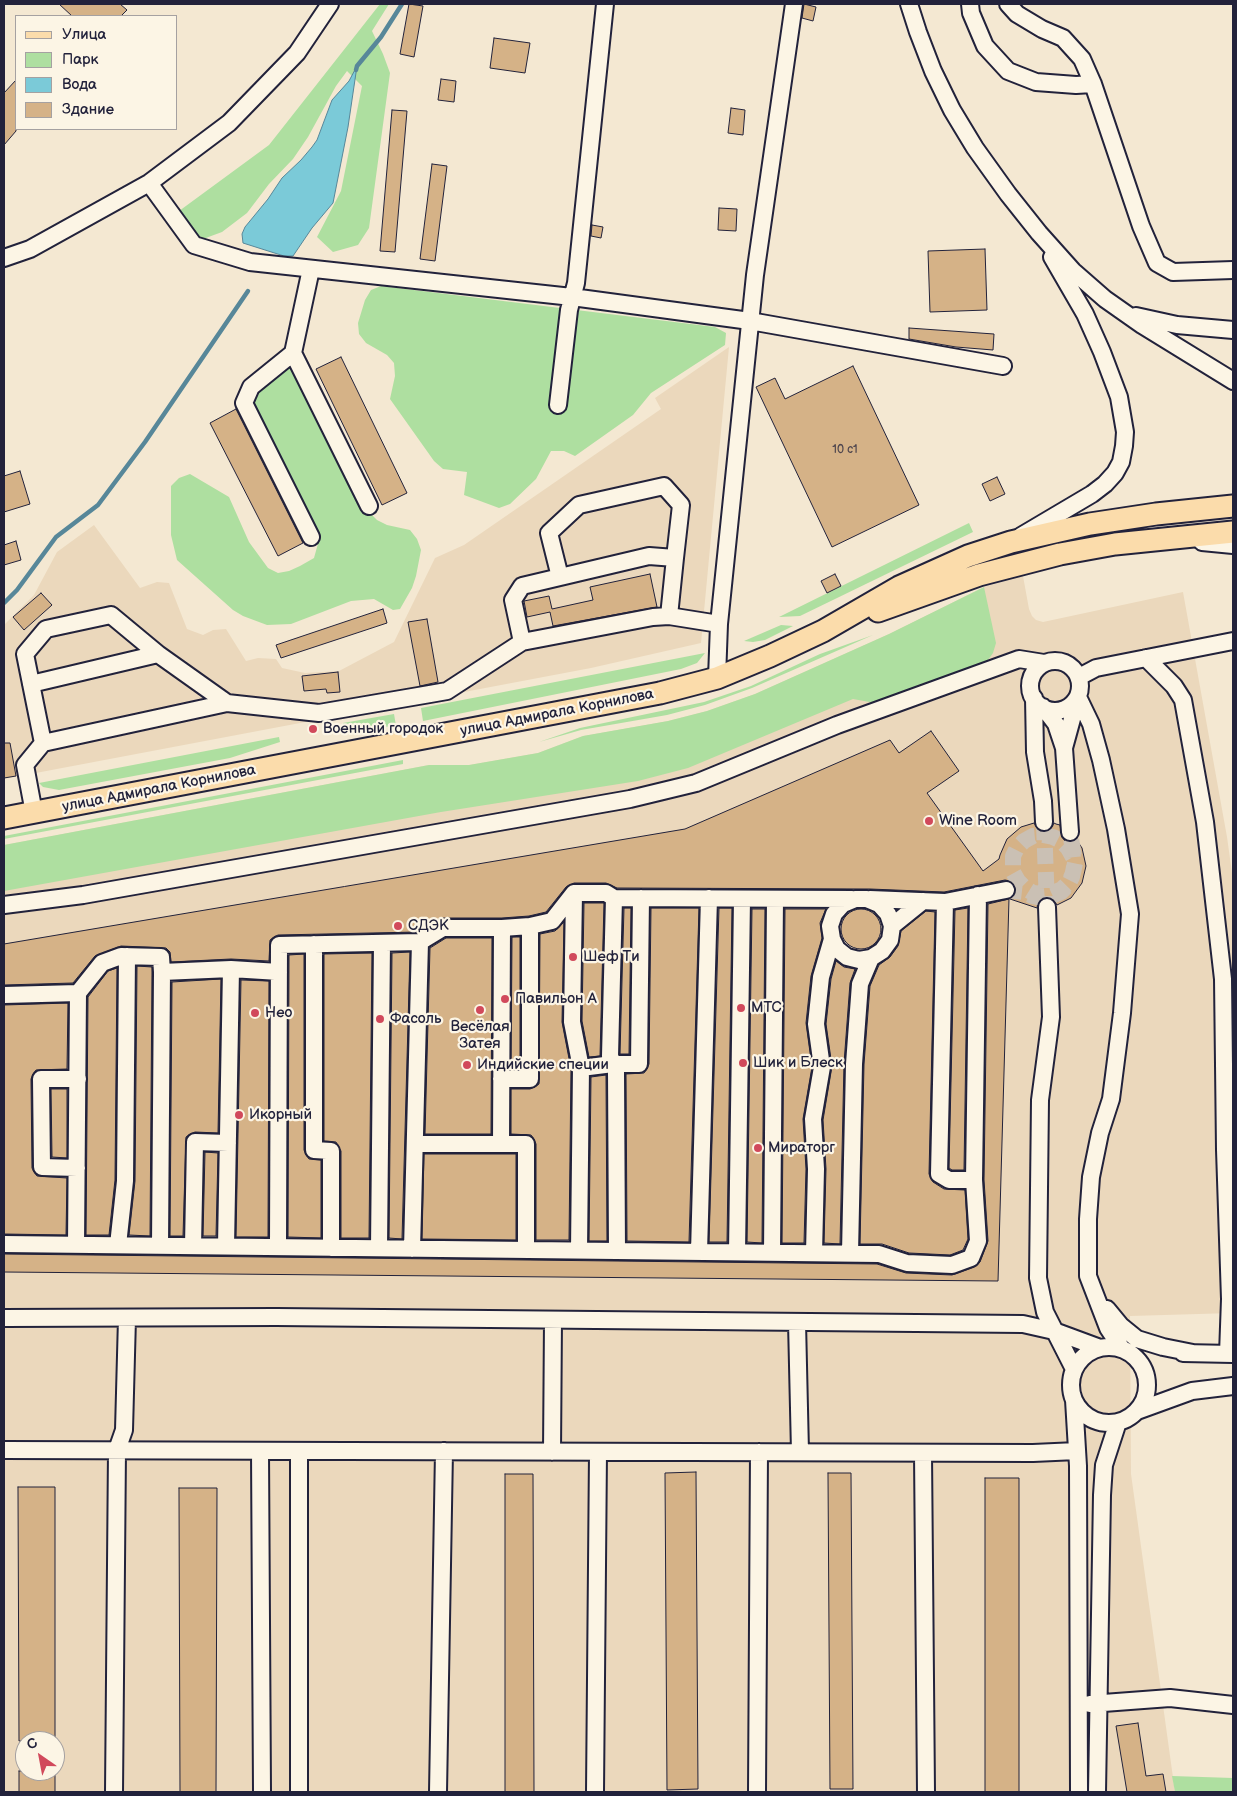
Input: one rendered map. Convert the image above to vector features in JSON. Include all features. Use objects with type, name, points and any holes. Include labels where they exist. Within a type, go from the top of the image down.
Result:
[{"type":"main road","name":"улица Адмирала Корнилова","points":[[4,818],[660,693],[717,678],[770,656],[823,631],[899,587],[968,556],[1011,542],[1109,521],[1233,506]]},
{"type":"main road","points":[[823,631],[979,574],[1012,565],[1115,544],[1233,532]]},
{"type":"street","points":[[4,258],[30,249],[149,184],[228,123],[297,53],[330,4]]},
{"type":"street","points":[[558,405],[569,310],[576,283],[605,4]]},
{"type":"street","points":[[717,678],[719,624],[755,275],[794,4]]},
{"type":"street","points":[[909,4],[918,32],[952,110],[975,148],[1039,233],[1073,271],[1105,298],[1126,314],[1233,381]]},
{"type":"street","points":[[970,4],[971,13],[986,46],[1008,71],[1036,82],[1076,85],[1094,84]]},
{"type":"street","points":[[1008,4],[1017,14],[1042,29],[1063,38],[1082,59],[1094,84],[1142,226],[1157,263],[1173,272],[1233,270]]},
{"type":"street","points":[[149,184],[167,211],[194,245],[250,262],[572,297],[750,321],[1003,366]]},
{"type":"street","points":[[1011,542],[1092,494],[1105,484],[1115,473],[1121,462],[1124,446],[1125,432],[1119,397],[1102,352],[1085,314],[1039,233]]},
{"type":"street","points":[[311,269],[293,353],[369,506]]},
{"type":"street","points":[[1126,314],[1177,325],[1233,330]]},
{"type":"street","points":[[293,353],[250,387],[244,403],[311,537]]},
{"type":"street","points":[[560,577],[549,533],[578,505],[664,486],[681,505],[669,616]]},
{"type":"street","points":[[1165,539],[1233,544]]},
{"type":"street","points":[[522,642],[513,600],[522,586],[649,556],[676,558]]},
{"type":"street","points":[[43,743],[25,654],[46,629],[111,615],[158,654],[227,703]]},
{"type":"street","points":[[34,813],[25,764],[43,743],[227,703],[319,713],[430,694],[447,690],[522,642],[653,617],[669,616],[719,624]]},
{"type":"street","points":[[1079,677],[1096,668],[1233,641]]},
{"type":"street","points":[[31,684],[158,654]]},
{"type":"street","points":[[1079,1792],[1077,1451],[1074,1400],[1071,1390],[1071,1379],[1074,1369],[1088,1353],[1111,1346],[1127,1351],[1231,1354],[1225,1150],[1223,979],[1205,822],[1183,700],[1174,686],[1146,658]]},
{"type":"street","points":[[4,905],[102,891],[640,797],[696,783],[837,725],[1019,659],[1039,668]]},
{"type":"street","points":[[1064,748],[1080,688],[1079,677],[1071,666],[1058,660],[1039,668],[1030,685],[1038,703],[1056,724],[1064,748],[1070,832]]},
{"type":"street","points":[[1038,703],[1056,711],[1068,707],[1078,697]]},
{"type":"street","points":[[1078,697],[1092,724],[1101,760],[1116,829],[1130,914],[1122,1013],[1111,1099],[1100,1133],[1090,1177],[1088,1276],[1108,1328],[1127,1351],[1140,1361],[1145,1370],[1148,1381],[1147,1392],[1144,1402],[1138,1411]]},
{"type":"street","points":[[1038,703],[1035,752],[1044,801],[1044,822]]},
{"type":"street","points":[[574,893],[606,893],[614,898],[861,899],[945,902],[1006,890]]},
{"type":"street","points":[[278,1247],[279,945],[420,942],[443,928],[530,926],[552,921],[574,893]]},
{"type":"street","points":[[574,893],[572,1022],[581,1068],[579,1250]]},
{"type":"street","points":[[4,1244],[850,1253],[879,1254],[907,1263],[952,1265],[971,1258],[978,1241],[974,1180],[978,895]]},
{"type":"street","points":[[614,898],[610,1056],[616,1071],[617,1251]]},
{"type":"street","points":[[581,1068],[613,1064],[639,1064],[641,898]]},
{"type":"street","points":[[699,1252],[709,898]]},
{"type":"street","points":[[737,1252],[742,899]]},
{"type":"street","points":[[772,1252],[775,899]]},
{"type":"street","points":[[805,900],[821,909],[831,932],[838,949],[847,957],[859,960],[871,958],[882,951],[890,940],[892,926],[888,914],[879,904],[861,899],[843,904],[834,914],[831,932],[821,977],[816,1024],[822,1067],[813,1119],[816,1169],[814,1253]]},
{"type":"street","points":[[892,926],[924,902]]},
{"type":"street","points":[[945,902],[939,1174],[949,1180],[974,1180]]},
{"type":"street","points":[[1047,907],[1051,1016],[1040,1100],[1038,1278],[1045,1312],[1074,1369]]},
{"type":"street","points":[[501,1079],[530,1079],[530,926]]},
{"type":"street","points":[[501,1144],[502,928]]},
{"type":"street","points":[[412,1249],[420,942]]},
{"type":"street","points":[[379,1248],[382,943]]},
{"type":"street","points":[[314,944],[314,1150],[331,1151],[331,1248]]},
{"type":"street","points":[[76,1245],[78,994],[102,963],[121,956],[161,956],[160,1246]]},
{"type":"street","points":[[118,1245],[125,1181],[127,956]]},
{"type":"street","points":[[850,1253],[854,1064],[860,984],[871,958]]},
{"type":"street","points":[[162,972],[232,969],[279,972]]},
{"type":"street","points":[[226,1246],[232,969]]},
{"type":"street","points":[[4,995],[78,994]]},
{"type":"street","points":[[77,1168],[42,1167],[41,1079],[78,1079]]},
{"type":"street","points":[[194,1246],[195,1142],[228,1143]]},
{"type":"street","points":[[415,1144],[526,1144],[526,1250]]},
{"type":"street","points":[[1088,1276],[1096,1295],[1108,1311],[1121,1326],[1137,1339],[1193,1353]]},
{"type":"street","points":[[4,1318],[1023,1324],[1054,1331],[1100,1348]]},
{"type":"street","points":[[114,1792],[118,1450],[124,1430],[126,1318]]},
{"type":"street","points":[[552,1320],[552,1452]]},
{"type":"street","points":[[797,1322],[800,1452]]},
{"type":"street","points":[[1074,1400],[1083,1412],[1096,1421],[1106,1423],[1118,1422],[1138,1411],[1192,1391],[1233,1386]]},
{"type":"street","points":[[1097,1792],[1102,1488],[1104,1465],[1118,1422]]},
{"type":"street","points":[[4,1450],[923,1453],[1077,1451]]},
{"type":"street","points":[[260,1451],[262,1792]]},
{"type":"street","points":[[299,1451],[299,1792]]},
{"type":"street","points":[[438,1792],[444,1451]]},
{"type":"street","points":[[595,1792],[598,1452]]},
{"type":"street","points":[[757,1792],[759,1452]]},
{"type":"street","points":[[923,1453],[926,1792]]},
{"type":"street","points":[[1078,1705],[1170,1698],[1233,1705]]},
{"type":"shaded area","points":[[729,347],[701,643],[591,668],[4,779],[4,625],[34,595],[57,552],[94,525],[140,588],[157,582],[169,583],[187,629],[203,635],[213,630],[226,629],[246,661],[258,658],[276,659],[282,668],[305,673],[339,671],[394,642],[435,558],[464,545],[661,409],[655,398]]},
{"type":"shaded area","points":[[1023,576],[1032,616],[1036,620],[1043,622],[1183,592],[1233,880],[1233,1313],[1130,1316],[1131,1474],[1175,1792],[4,1792],[4,845],[429,765],[469,765],[538,753],[583,736],[668,721],[707,711],[755,694],[889,634],[984,587]]},
{"type":"green space","points":[[380,4],[389,4],[372,31],[390,73],[369,228],[358,245],[333,252],[317,237],[341,191],[362,86],[347,71],[336,86],[308,137],[293,159],[269,184],[247,213],[222,232],[203,239],[175,214],[269,145]]},
{"type":"green space","points":[[381,286],[715,327],[726,333],[725,345],[651,393],[633,415],[575,456],[564,451],[551,451],[536,479],[510,504],[499,508],[464,495],[467,472],[443,469],[434,461],[390,399],[395,376],[394,363],[387,355],[366,343],[359,334],[358,323],[365,300],[371,290]]},
{"type":"green space","points":[[292,365],[360,503],[377,520],[387,525],[410,530],[417,539],[421,550],[416,576],[412,588],[400,609],[393,610],[374,599],[351,601],[291,624],[267,625],[233,610],[177,560],[171,535],[171,486],[179,478],[190,474],[229,497],[249,542],[268,568],[278,573],[289,571],[314,558],[319,540],[250,401],[267,381]]},
{"type":"green space","points":[[969,523],[973,532],[800,616],[779,617]]},
{"type":"green space","points":[[984,587],[996,643],[993,653],[988,660],[875,703],[853,699],[688,768],[638,781],[441,812],[4,891],[4,845],[429,765],[469,765],[538,753],[583,736],[668,721],[707,711],[755,694],[889,634]]},
{"type":"green space","points":[[781,625],[793,626],[765,640],[744,641]]},
{"type":"green space","points":[[873,635],[752,688],[705,705],[667,715],[581,730],[539,742],[580,728],[704,702],[751,686],[820,654]]},
{"type":"green space","points":[[705,653],[697,663],[681,669],[423,721],[421,708]]},
{"type":"green space","points":[[394,714],[396,726],[344,730],[343,723]]},
{"type":"green space","points":[[279,737],[280,742],[230,758],[59,790],[43,787],[39,783]]},
{"type":"green space","points":[[403,760],[403,764],[4,839],[4,836]]},
{"type":"green space","points":[[1172,1776],[1233,1778],[1233,1792],[1175,1792]]},
{"type":"water","points":[[357,66],[348,127],[333,203],[312,228],[293,256],[284,256],[243,243],[242,234],[245,227],[282,178],[301,160],[317,140],[332,100],[349,81]]},
{"type":"building","points":[[59,4],[120,4],[127,10],[122,15],[71,15]]},
{"type":"building","points":[[409,4],[423,6],[414,57],[400,54]]},
{"type":"building","points":[[804,4],[816,7],[813,21],[802,18]]},
{"type":"building","points":[[494,38],[530,43],[525,73],[490,68]]},
{"type":"building","points":[[441,79],[456,81],[454,102],[438,100]]},
{"type":"building","points":[[15,81],[16,131],[4,145],[4,93]]},
{"type":"building","points":[[731,108],[745,110],[743,135],[728,133]]},
{"type":"building","points":[[392,110],[407,111],[395,252],[380,251]]},
{"type":"building","points":[[432,164],[447,166],[435,261],[420,259]]},
{"type":"building","points":[[719,208],[737,209],[736,231],[718,230]]},
{"type":"building","points":[[592,225],[603,227],[601,238],[591,236]]},
{"type":"building","points":[[985,249],[987,310],[930,312],[928,251]]},
{"type":"building","points":[[909,328],[994,334],[993,350],[956,347],[909,339]]},
{"type":"building","points":[[341,357],[407,493],[382,505],[316,369]]},
{"type":"building","points":[[853,366],[919,505],[832,547],[756,387],[775,378],[785,399]]},
{"type":"building","points":[[236,409],[303,543],[278,556],[210,423]]},
{"type":"building","points":[[20,471],[30,504],[4,512],[4,476]]},
{"type":"building","points":[[997,477],[1005,494],[990,501],[982,484]]},
{"type":"building","points":[[16,541],[21,560],[4,565],[4,545]]},
{"type":"building","points":[[650,574],[657,607],[553,626],[550,612],[527,617],[524,601],[549,596],[552,609],[593,600],[590,587]]},
{"type":"building","points":[[835,574],[841,586],[827,593],[821,581]]},
{"type":"building","points":[[41,593],[52,605],[24,630],[13,617]]},
{"type":"building","points":[[383,609],[387,623],[281,658],[276,645]]},
{"type":"building","points":[[427,619],[438,682],[420,686],[408,622]]},
{"type":"building","points":[[338,672],[340,692],[327,693],[326,689],[304,691],[302,676]]},
{"type":"building","points":[[931,731],[959,771],[927,793],[983,871],[999,859],[1007,839],[1021,827],[1034,823],[1039,831],[1045,832],[1050,830],[1054,823],[1060,825],[1062,837],[1065,841],[1071,842],[1076,839],[1082,848],[1086,866],[1082,883],[1071,898],[1057,905],[1052,898],[1046,897],[1038,902],[1037,908],[1010,899],[1015,894],[1016,888],[1010,881],[1005,880],[944,892],[870,889],[617,888],[606,883],[574,883],[566,887],[546,912],[529,916],[443,918],[417,932],[278,935],[270,940],[269,961],[231,959],[171,962],[170,952],[166,948],[121,946],[95,956],[73,983],[4,985],[4,944],[685,829],[890,740],[899,753]]},
{"type":"building","points":[[4,743],[10,743],[16,776],[4,778]]},
{"type":"building","points":[[1009,899],[998,1281],[4,1272],[4,1254],[877,1264],[906,1273],[952,1275],[974,1267],[980,1262],[988,1241],[984,1180],[988,904]]},
{"type":"building","points":[[584,903],[604,903],[600,1056],[589,1057],[582,1021]]},
{"type":"building","points":[[624,908],[631,908],[629,1054],[620,1054]]},
{"type":"building","points":[[651,908],[699,908],[689,1242],[627,1241],[626,1074],[644,1073],[649,1064]]},
{"type":"building","points":[[719,908],[732,908],[727,1242],[709,1242]]},
{"type":"building","points":[[968,908],[964,1170],[952,1170],[949,1168],[955,910]]},
{"type":"building","points":[[752,909],[765,909],[762,1243],[747,1242]]},
{"type":"building","points":[[785,909],[826,909],[820,923],[822,938],[811,976],[806,1023],[812,1067],[803,1119],[806,1169],[804,1243],[782,1243]]},
{"type":"building","points":[[865,909],[872,912],[878,918],[881,929],[880,937],[872,946],[865,949],[857,949],[850,946],[842,937],[841,925],[844,918],[853,910]]},
{"type":"building","points":[[926,911],[935,912],[929,1174],[933,1182],[944,1189],[965,1190],[968,1239],[963,1250],[950,1255],[909,1253],[882,1244],[860,1244],[864,1064],[870,986],[879,965],[890,957],[898,946],[901,931]]},
{"type":"building","points":[[564,922],[562,1022],[571,1069],[569,1240],[536,1240],[536,1144],[531,1135],[511,1134],[511,1089],[530,1089],[539,1084],[540,934],[555,931]]},
{"type":"building","points":[[512,937],[520,937],[520,1069],[511,1069]]},
{"type":"building","points":[[446,938],[492,938],[491,1134],[425,1134],[430,948]]},
{"type":"building","points":[[410,952],[402,1239],[389,1238],[392,953]]},
{"type":"building","points":[[372,953],[369,1238],[341,1238],[341,1151],[336,1142],[324,1141],[324,954]]},
{"type":"building","points":[[304,954],[304,1150],[309,1159],[321,1160],[321,1238],[288,1237],[289,955]]},
{"type":"building","points":[[836,961],[844,967],[855,969],[850,983],[844,1063],[840,1244],[824,1243],[826,1169],[823,1120],[832,1066],[826,1024],[831,979]]},
{"type":"building","points":[[137,966],[152,967],[150,1236],[129,1235],[135,1181]]},
{"type":"building","points":[[117,968],[115,1180],[109,1235],[86,1235],[88,997],[108,971]]},
{"type":"building","points":[[221,979],[218,1133],[195,1132],[186,1137],[183,1236],[170,1236],[172,982]]},
{"type":"building","points":[[241,980],[269,981],[268,1237],[236,1237]]},
{"type":"building","points":[[68,1003],[67,1069],[36,1070],[31,1079],[32,1168],[37,1176],[67,1178],[66,1235],[4,1234],[4,1005]]},
{"type":"building","points":[[606,1075],[607,1241],[589,1241],[591,1077]]},
{"type":"building","points":[[51,1089],[67,1089],[67,1158],[52,1157]]},
{"type":"building","points":[[205,1152],[218,1153],[216,1236],[203,1236]]},
{"type":"building","points":[[424,1154],[516,1154],[516,1240],[422,1239]]},
{"type":"building","points":[[696,1472],[698,1789],[667,1790],[665,1473]]},
{"type":"building","points":[[828,1473],[851,1473],[853,1789],[830,1789]]},
{"type":"building","points":[[505,1474],[533,1474],[534,1792],[505,1792]]},
{"type":"building","points":[[985,1478],[1019,1478],[1019,1792],[985,1792]]},
{"type":"building","points":[[18,1487],[55,1487],[55,1731],[19,1731]]},
{"type":"building","points":[[179,1488],[217,1488],[216,1792],[180,1792]]},
{"type":"building","points":[[1138,1723],[1146,1776],[1163,1774],[1166,1792],[1127,1792],[1116,1726]]},
{"type":"building","points":[[19,1781],[55,1781],[55,1792],[19,1792]]},
{"type":"waterway","points":[[356,70],[357,66],[381,37],[402,4]]},
{"type":"waterway","points":[[4,603],[17,590],[56,537],[98,505],[145,442],[248,291]]},
{"type":"tunnel","points":[[1044,824],[1047,905]]},
{"type":"tunnel","points":[[1006,890],[1023,892],[1042,898],[1061,892],[1068,885],[1072,877],[1074,867],[1073,857],[1061,841],[1043,835],[1033,836],[1024,841],[1017,848],[1013,856],[1013,872],[1025,888],[1033,893],[1053,893],[1062,889],[1069,882],[1073,873],[1075,863],[1070,832]]},
{"type":"place","name":"Военный городок","points":[[313,729]]},
{"type":"place","name":"Wine Room","points":[[929,821]]},
{"type":"place","name":"СДЭК","points":[[398,926]]},
{"type":"place","name":"Шеф Ти","points":[[573,957]]},
{"type":"place","name":"Павильон А","points":[[505,999]]},
{"type":"place","name":"МТС","points":[[741,1008]]},
{"type":"place","name":"Весёлая Затея","points":[[480,1010]]},
{"type":"place","name":"Нео","points":[[255,1013]]},
{"type":"place","name":"Фасоль","points":[[380,1019]]},
{"type":"place","name":"Шик и Блеск","points":[[743,1063]]},
{"type":"place","name":"Индийские специи","points":[[467,1065]]},
{"type":"place","name":"Икорный","points":[[239,1115]]},
{"type":"place","name":"Мираторг","points":[[758,1148]]}]
